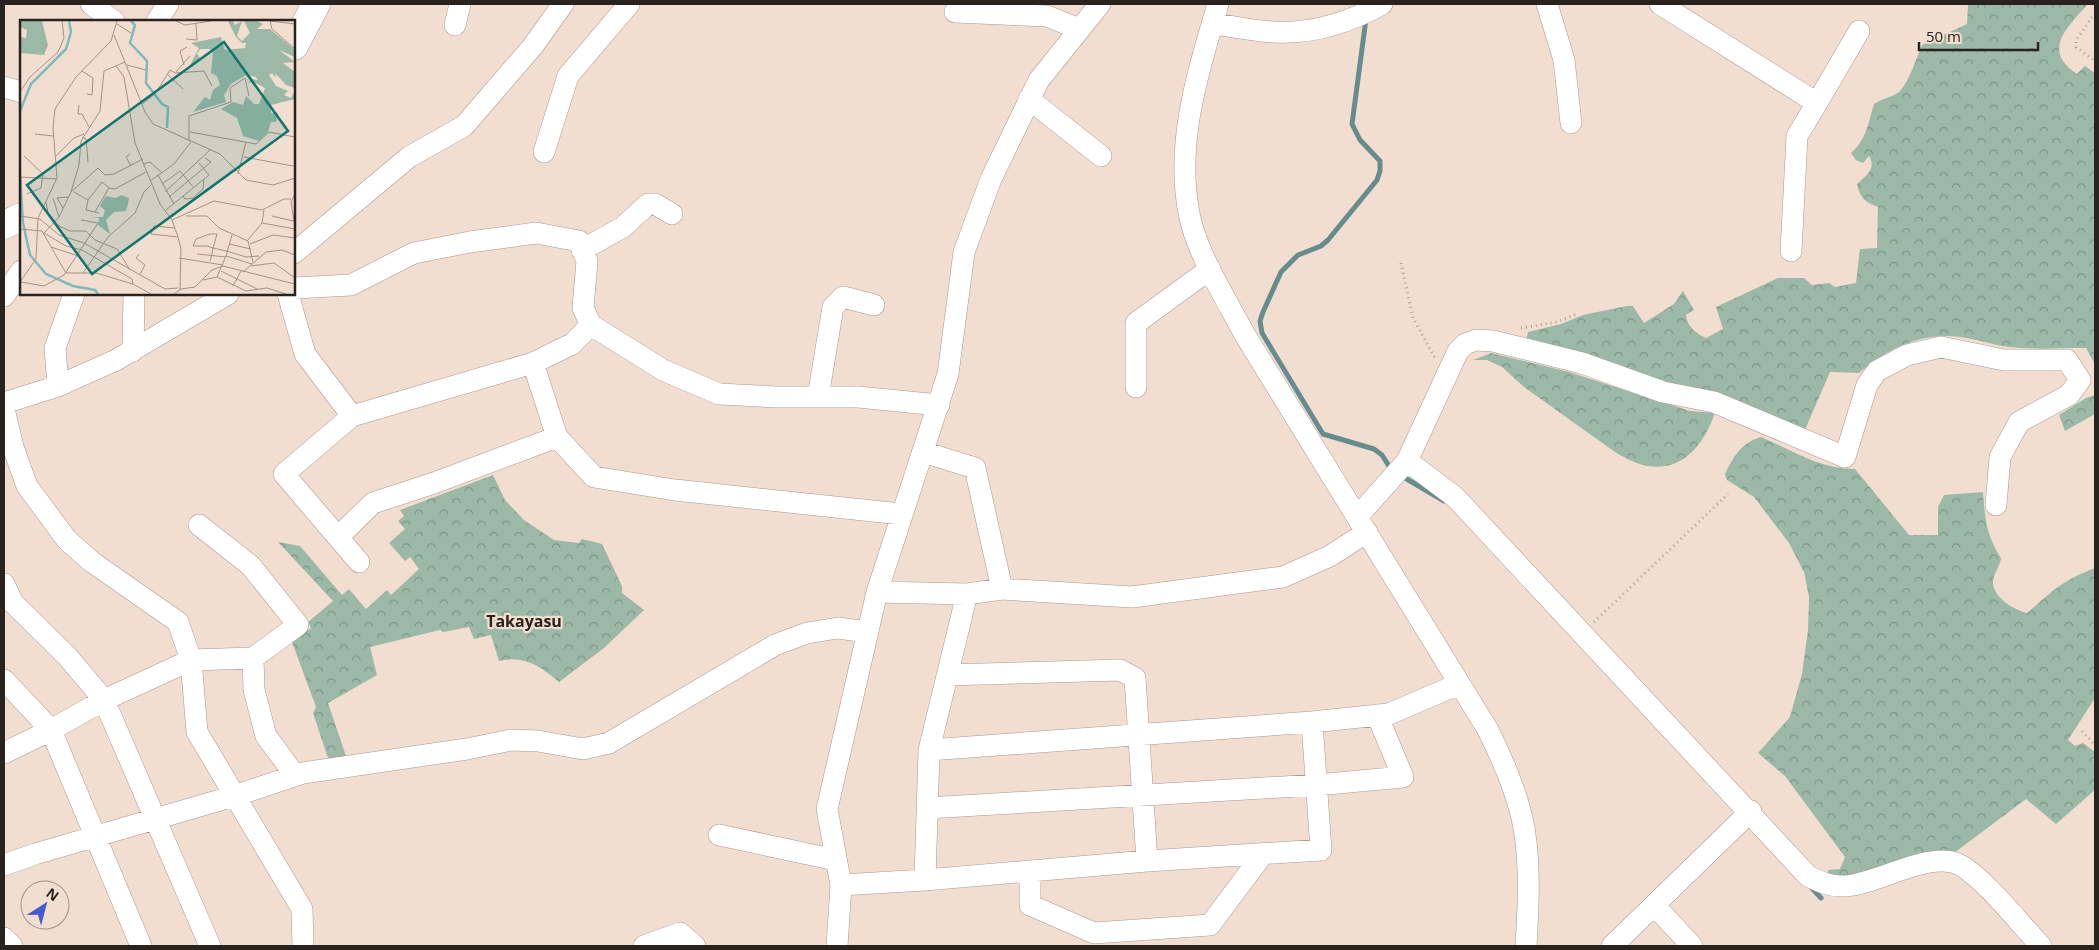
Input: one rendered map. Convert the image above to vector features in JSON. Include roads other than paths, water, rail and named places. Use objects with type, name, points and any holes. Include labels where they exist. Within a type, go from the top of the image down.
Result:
[{"type":"main road","points":[[295,44],[316,4]]},
{"type":"main road","points":[[4,225],[20,217]]},
{"type":"street","points":[[91,4],[113,20]]},
{"type":"street","points":[[158,20],[168,4]]},
{"type":"street","points":[[455,25],[460,4]]},
{"type":"street","points":[[295,252],[410,157],[464,126],[533,46],[563,4]]},
{"type":"street","points":[[544,152],[568,76],[629,4]]},
{"type":"street","points":[[837,946],[841,885],[827,809],[877,592],[948,374],[964,252],[991,179],[1039,80],[1100,4]]},
{"type":"street","points":[[1382,4],[1356,18],[1307,31],[1274,32],[1215,14],[1195,87],[1185,154],[1185,187],[1190,219],[1210,269],[1245,335],[1488,730],[1506,767],[1526,840],[1529,875],[1526,946]]},
{"type":"street","points":[[1547,4],[1564,60],[1571,123]]},
{"type":"street","points":[[1660,4],[1817,103]]},
{"type":"street","points":[[955,12],[1047,16],[1079,29]]},
{"type":"street","points":[[1791,251],[1797,136],[1859,31]]},
{"type":"street","points":[[4,86],[20,92]]},
{"type":"street","points":[[1029,99],[1101,156]]},
{"type":"street","points":[[582,250],[623,227],[648,204],[655,204],[672,214]]},
{"type":"street","points":[[295,288],[351,285],[414,253],[536,233],[579,241],[586,261],[583,308],[591,325],[663,370],[719,394],[858,397],[939,406]]},
{"type":"street","points":[[1136,387],[1136,323],[1210,269]]},
{"type":"street","points":[[4,296],[20,272]]},
{"type":"street","points":[[58,386],[55,348],[74,295]]},
{"type":"street","points":[[133,351],[134,295]]},
{"type":"street","points":[[4,403],[58,386],[133,351],[225,295]]},
{"type":"street","points":[[288,295],[305,354],[352,416]]},
{"type":"street","points":[[818,397],[833,307],[843,297],[874,305]]},
{"type":"street","points":[[360,562],[284,474],[352,416],[533,363],[572,344],[591,325]]},
{"type":"street","points":[[877,592],[967,594],[1002,589],[1132,597],[1283,577],[1330,556],[1363,524],[1407,461],[1458,351],[1465,344],[1476,340],[1493,341],[1582,363],[1663,392],[1714,402],[1845,457],[1867,385],[1877,371],[1907,355],[1941,347],[2004,360],[2067,360],[2080,380],[2069,395],[2019,422],[2000,457],[1996,505]]},
{"type":"street","points":[[533,363],[557,437],[594,477],[675,490],[901,514]]},
{"type":"street","points":[[4,409],[13,447],[28,486],[67,540],[92,562],[178,622],[191,660],[196,732],[302,909],[303,946]]},
{"type":"street","points":[[338,537],[373,503],[434,483],[557,437]]},
{"type":"street","points":[[923,452],[975,468],[1002,589]]},
{"type":"street","points":[[1407,461],[1455,497],[1751,811],[1808,876],[1826,885],[1846,886],[1939,860],[1959,864],[1977,878],[2041,946]]},
{"type":"street","points":[[4,753],[51,730],[104,700],[191,660],[253,658],[298,625],[251,566],[199,525]]},
{"type":"street","points":[[4,584],[13,603],[67,656],[104,700],[210,946]]},
{"type":"street","points":[[925,880],[929,750],[967,594]]},
{"type":"street","points":[[4,865],[155,818],[234,796],[295,775],[467,749],[511,740],[538,741],[582,749],[609,743],[775,645],[807,633],[838,628],[867,632]]},
{"type":"street","points":[[253,658],[254,690],[266,736],[295,775]]},
{"type":"street","points":[[947,675],[1120,670],[1135,678],[1148,861]]},
{"type":"street","points":[[4,680],[51,730],[141,946]]},
{"type":"street","points":[[929,750],[1312,722],[1389,714],[1459,684]]},
{"type":"street","points":[[927,808],[1316,785],[1403,777],[1377,715]]},
{"type":"street","points":[[841,885],[925,880],[1148,861],[1321,850],[1312,722]]},
{"type":"street","points":[[1612,946],[1751,811]]},
{"type":"street","points":[[719,835],[836,860]]},
{"type":"street","points":[[1030,871],[1030,905],[1094,933],[1210,925],[1263,854]]},
{"type":"street","points":[[1654,905],[1692,946]]},
{"type":"street","points":[[644,946],[680,933],[695,946]]},
{"type":"street","points":[[4,938],[12,946]]},
{"type":"waterway","points":[[1366,19],[1352,124],[1360,140],[1380,161],[1380,171],[1377,180],[1328,240],[1321,246],[1298,255],[1281,272],[1260,321],[1262,333],[1323,434],[1374,449],[1382,455],[1392,471]]},
{"type":"waterway","points":[[1400,475],[1444,501]]},
{"type":"waterway","points":[[1810,886],[1821,898]]},
{"type":"district","name":"Takayasu","points":[[524,621]]}]
